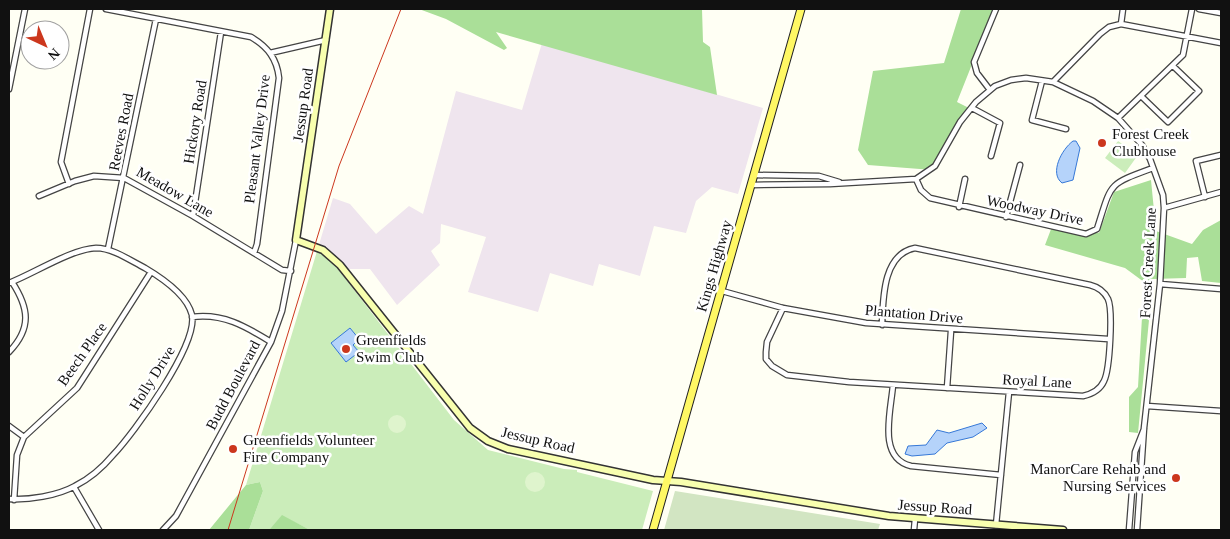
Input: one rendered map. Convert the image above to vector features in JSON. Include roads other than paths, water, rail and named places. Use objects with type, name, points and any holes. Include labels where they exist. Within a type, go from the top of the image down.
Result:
[{"type":"main road","name":"Kings Highway","points":[[654,530],[801,9]]},
{"type":"street","points":[[9,89],[25,9]]},
{"type":"street","points":[[69,184],[61,162],[90,9]]},
{"type":"street","name":"Pleasant Valley Drive","points":[[106,9],[252,37],[264,45],[270,53],[276,63],[279,78],[257,244],[254,253]]},
{"type":"street","name":"Jessup Road","points":[[330,9],[296,240],[323,250],[340,265],[453,409],[470,428],[488,441],[523,452],[668,481],[853,512],[915,519],[1060,530]]},
{"type":"street","points":[[990,90],[977,73],[974,62],[996,9]]},
{"type":"street","points":[[1121,24],[1124,9]]},
{"type":"street","points":[[1118,118],[1185,52],[1192,9]]},
{"type":"street","points":[[1199,9],[1221,13]]},
{"type":"street","name":"Reeves Road","points":[[108,249],[156,19]]},
{"type":"street","points":[[1053,82],[1100,34],[1109,27],[1121,24],[1221,43]]},
{"type":"street","name":"Hickory Road","points":[[193,216],[221,32]]},
{"type":"street","points":[[270,53],[326,40]]},
{"type":"street","points":[[1142,96],[1168,122],[1198,91],[1172,66]]},
{"type":"street","name":"Forest Creek Lane","points":[[916,180],[935,166],[960,122],[972,108],[990,90],[1011,80],[1026,78],[1053,82],[1093,101],[1118,118],[1142,145],[1163,195],[1164,208],[1155,344],[1144,428],[1137,530]]},
{"type":"street","points":[[1042,81],[1032,120],[1066,129]]},
{"type":"street","points":[[972,108],[1000,123],[992,156]]},
{"type":"street","points":[[1205,197],[1196,161],[1221,155]]},
{"type":"street","points":[[1006,217],[1020,165]]},
{"type":"street","name":"Woodway Drive","points":[[916,180],[925,195],[959,206],[1086,234],[1095,232],[1109,190],[1117,182],[1153,168]]},
{"type":"street","points":[[754,175],[819,176],[840,183]]},
{"type":"street","name":"Meadow Lane","points":[[39,196],[94,176],[124,178],[193,216],[282,270],[291,271]]},
{"type":"street","points":[[959,206],[965,179]]},
{"type":"street","points":[[752,185],[916,180]]},
{"type":"street","points":[[1164,208],[1221,192]]},
{"type":"street","name":"Budd Boulevard","points":[[164,530],[180,510],[270,342],[282,311],[296,240]]},
{"type":"street","points":[[9,352],[23,333],[26,312],[22,300],[10,283],[95,248],[108,249],[151,272],[181,295],[192,317],[208,315],[230,319],[270,342]]},
{"type":"street","name":"Royal Lane","points":[[783,308],[767,342],[766,359],[779,371],[806,377],[893,385],[1083,396],[1092,394],[1104,382],[1106,375],[1110,308],[1108,298],[1097,287],[915,248],[906,250],[893,261],[883,302],[882,324]]},
{"type":"street","name":"Beech Place","points":[[24,436],[77,388],[151,272]]},
{"type":"street","points":[[1160,284],[1221,289]]},
{"type":"street","name":"Plantation Drive","points":[[722,291],[783,308],[837,319],[951,330],[1108,339]]},
{"type":"street","name":"Holly Drive","points":[[12,499],[31,498],[74,487],[100,469],[127,440],[184,351],[192,317]]},
{"type":"street","points":[[947,388],[951,330]]},
{"type":"street","points":[[893,385],[889,434],[891,452],[895,459],[902,464],[911,466],[1001,475]]},
{"type":"street","points":[[996,525],[1009,392]]},
{"type":"street","points":[[1147,406],[1221,411]]},
{"type":"street","points":[[9,426],[24,436],[17,455],[12,499]]},
{"type":"street","name":"Forest Creek Lane","points":[[1129,530],[1135,452],[1144,428]]},
{"type":"street","points":[[74,487],[99,530]]},
{"type":"street","points":[[914,530],[915,519]]},
{"type":"water","points":[[1073,141],[1076,141],[1080,148],[1073,180],[1062,183],[1058,179],[1058,161]]},
{"type":"water","name":"Greenfields Swim Club","points":[[350,328],[359,339],[353,345],[359,352],[346,362],[331,343]]},
{"type":"water","points":[[982,423],[987,428],[973,437],[947,443],[935,454],[912,456],[905,454],[908,446],[926,445],[937,430],[949,433]]},
{"type":"railway","points":[[228,530],[339,166],[401,9]]},
{"type":"place","name":"Forest Creek Clubhouse","points":[[1102,143]]},
{"type":"place","name":"Greenfields Swim Club","points":[[346,349]]},
{"type":"place","name":"Greenfields Volunteer Fire Company","points":[[233,449]]},
{"type":"place","name":"ManorCare Rehab and Nursing Services","points":[[1176,478]]}]
